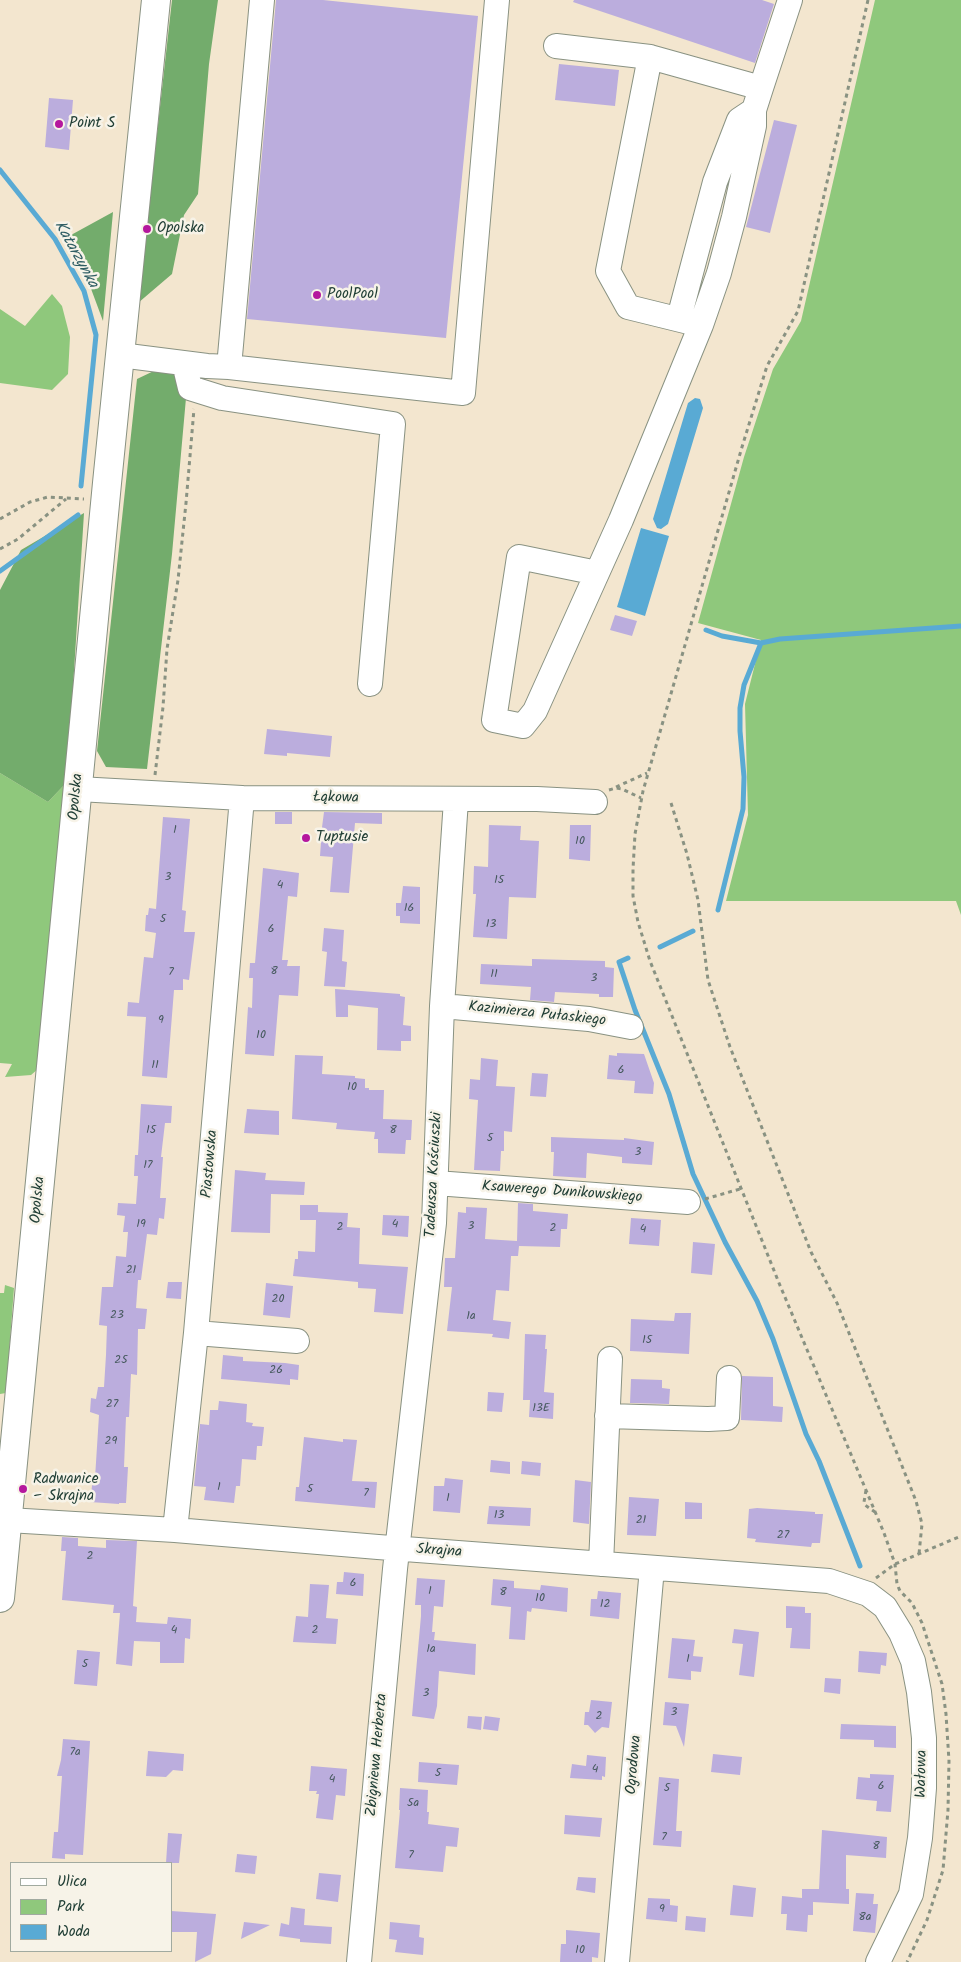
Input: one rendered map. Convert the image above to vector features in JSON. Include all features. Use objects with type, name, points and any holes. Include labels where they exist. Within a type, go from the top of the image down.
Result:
[{"type":"main road","name":"Opolska","points":[[1,1585],[105,500],[156,0]]},
{"type":"street","points":[[229,367],[262,0]]},
{"type":"street","points":[[120,355],[462,393],[497,0]]},
{"type":"street","points":[[597,573],[519,557],[494,720],[523,726],[535,711],[621,520],[690,321],[715,182],[739,120],[754,110],[790,0]]},
{"type":"street","points":[[556,46],[650,57],[761,88]]},
{"type":"street","points":[[650,57],[608,271],[628,307],[690,321]]},
{"type":"street","points":[[184,363],[190,388],[222,398],[393,424],[370,684]]},
{"type":"street","name":"Łąkowa","points":[[78,789],[242,798],[537,799],[595,802]]},
{"type":"street","name":"Piastowska","points":[[175,1530],[196,1334],[242,798]]},
{"type":"street","name":"Tadeusza Kościuszki","points":[[398,1548],[434,1223],[442,1006],[456,800]]},
{"type":"street","name":"Kazimierza Pułaskiego","points":[[442,1006],[589,1019],[631,1027]]},
{"type":"street","name":"Ksawerego Dunikowskiego","points":[[436,1183],[698,1200]]},
{"type":"street","points":[[196,1334],[297,1341]]},
{"type":"street","points":[[601,1564],[610,1359]]},
{"type":"street","points":[[607,1416],[727,1418],[729,1378]]},
{"type":"street","name":"Skrajna","points":[[8,1520],[175,1530],[829,1581],[868,1594]]},
{"type":"street","name":"Zbigniewa Herberta","points":[[359,1962],[398,1548]]},
{"type":"street","name":"Ogrodowa","points":[[618,1962],[652,1568]]},
{"type":"street","name":"Wałowa","points":[[868,1594],[885,1608],[901,1633],[912,1661],[920,1692],[924,1738],[924,1788],[920,1838],[911,1894],[878,1962]]},
{"type":"path","points":[[868,0],[798,311],[767,366],[762,381],[647,773],[641,798],[633,870],[638,922],[663,994],[740,1189],[876,1513],[895,1564],[897,1584],[900,1591],[912,1603]]},
{"type":"path","points":[[154,794],[155,764],[163,707],[167,649],[178,580],[196,390]]},
{"type":"path","points":[[0,519],[30,502],[48,497],[105,500]]},
{"type":"path","points":[[0,549],[18,539],[66,499]]},
{"type":"path","points":[[595,802],[605,793],[647,773]]},
{"type":"path","points":[[616,788],[641,798]]},
{"type":"path","points":[[671,804],[687,854],[698,900],[708,980],[725,1030],[811,1252],[837,1303],[916,1501],[922,1524],[919,1554]]},
{"type":"path","points":[[698,1200],[740,1189]]},
{"type":"path","points":[[866,1489],[865,1505],[876,1513]]},
{"type":"path","points":[[895,1564],[961,1536]]},
{"type":"green space","points":[[172,0],[218,0],[209,64],[198,194],[184,215],[172,274],[138,303]]},
{"type":"green space","points":[[875,0],[961,0],[961,915],[956,901],[726,901],[748,815],[745,704],[761,640],[698,623],[744,457],[773,369],[801,321]]},
{"type":"green space","points":[[113,212],[103,321],[71,235]]},
{"type":"green space","points":[[52,294],[62,306],[70,337],[68,374],[52,390],[0,383],[0,309],[25,326]]},
{"type":"green space","points":[[158,369],[177,371],[186,398],[172,554],[147,769],[106,767],[97,751],[137,379]]},
{"type":"green space","points":[[84,513],[67,782],[48,802],[0,773],[0,590],[21,550]]},
{"type":"green space","points":[[0,773],[48,802],[67,782],[38,1069],[31,1075],[5,1077],[12,1064],[0,1063]]},
{"type":"green space","points":[[5,1285],[14,1288],[6,1393],[0,1394],[0,1293],[4,1293]]},
{"type":"water","points":[[695,398],[700,399],[703,408],[668,524],[661,529],[657,528],[653,519],[688,403]]},
{"type":"water","points":[[641,528],[669,536],[645,616],[617,607]]},
{"type":"building","points":[[276,0],[323,0],[478,16],[446,338],[247,319]]},
{"type":"building","points":[[574,0],[762,0],[774,4],[755,63],[573,2]]},
{"type":"building","points":[[559,64],[619,70],[615,106],[555,100]]},
{"type":"building","name":"Point S","points":[[49,98],[73,100],[69,150],[45,147]]},
{"type":"building","points":[[774,120],[797,125],[770,233],[746,227]]},
{"type":"building","points":[[615,615],[637,621],[632,636],[610,630]]},
{"type":"building","points":[[267,729],[332,736],[330,757],[287,753],[287,756],[264,754]]},
{"type":"building","points":[[275,812],[292,812],[292,824],[275,824]]},
{"type":"building","points":[[324,812],[382,813],[382,824],[355,823],[349,893],[330,892],[333,857],[320,856],[321,842],[317,838],[321,835]]},
{"type":"building","points":[[163,817],[190,819],[182,910],[186,911],[184,932],[195,932],[189,980],[183,979],[183,990],[174,990],[167,1078],[142,1076],[146,1017],[127,1016],[128,1002],[139,1003],[144,957],[153,958],[156,933],[145,931],[146,915],[148,915],[149,908],[156,909]]},
{"type":"building","points":[[489,825],[521,826],[520,840],[539,841],[536,898],[509,897],[507,939],[473,937],[476,894],[473,894],[474,866],[488,867]]},
{"type":"building","points":[[570,825],[591,825],[590,861],[569,859]]},
{"type":"building","points":[[263,868],[299,873],[297,897],[288,896],[282,960],[288,960],[287,966],[300,966],[298,996],[279,995],[274,1056],[245,1054],[248,1007],[252,1008],[253,978],[249,978],[250,963],[255,963]]},
{"type":"building","points":[[403,886],[420,887],[420,924],[400,923],[400,916],[396,916],[396,903],[401,903]]},
{"type":"building","points":[[324,928],[344,930],[342,961],[347,962],[345,987],[324,986],[327,952],[322,951]]},
{"type":"building","points":[[532,959],[605,961],[605,967],[614,968],[613,997],[599,997],[599,994],[555,992],[554,1002],[530,1000],[531,987],[480,984],[481,964],[532,966]]},
{"type":"building","points":[[335,989],[400,994],[400,996],[405,997],[403,1025],[411,1026],[411,1041],[401,1041],[401,1051],[377,1050],[378,1008],[348,1005],[348,1017],[336,1017]]},
{"type":"building","points":[[617,1053],[644,1054],[654,1083],[653,1094],[634,1093],[635,1081],[607,1079],[609,1055],[617,1056]]},
{"type":"building","points":[[295,1055],[323,1056],[322,1074],[355,1076],[355,1078],[365,1079],[365,1088],[369,1088],[369,1090],[384,1090],[383,1119],[412,1120],[411,1140],[406,1140],[405,1154],[378,1153],[378,1139],[374,1139],[375,1132],[336,1129],[337,1123],[292,1119]]},
{"type":"building","points":[[481,1058],[498,1060],[496,1086],[515,1087],[512,1132],[504,1131],[504,1151],[501,1151],[500,1171],[474,1170],[478,1100],[469,1099],[470,1079],[480,1080]]},
{"type":"building","points":[[532,1073],[548,1074],[546,1097],[530,1096]]},
{"type":"building","points":[[141,1104],[172,1106],[171,1123],[165,1123],[161,1157],[163,1157],[160,1198],[166,1198],[164,1219],[159,1218],[157,1235],[147,1234],[141,1280],[138,1280],[136,1308],[147,1309],[145,1329],[138,1329],[137,1375],[131,1374],[129,1417],[126,1417],[124,1467],[128,1467],[126,1503],[90,1502],[93,1478],[95,1478],[99,1415],[90,1412],[91,1398],[96,1399],[98,1387],[104,1387],[106,1355],[107,1326],[99,1325],[102,1287],[113,1287],[116,1256],[126,1257],[128,1232],[123,1232],[125,1216],[117,1215],[118,1203],[136,1204],[138,1176],[134,1176],[135,1155],[138,1155]]},
{"type":"building","points":[[247,1109],[279,1111],[279,1135],[244,1133]]},
{"type":"building","points":[[551,1137],[624,1140],[624,1138],[654,1142],[652,1165],[622,1163],[622,1157],[587,1153],[586,1178],[553,1176],[554,1152],[551,1152]]},
{"type":"building","points":[[235,1170],[266,1173],[265,1180],[305,1182],[304,1195],[271,1194],[270,1233],[231,1232]]},
{"type":"building","points":[[518,1203],[533,1204],[533,1211],[568,1214],[567,1229],[561,1229],[560,1247],[519,1246],[518,1256],[511,1256],[509,1291],[496,1290],[493,1320],[511,1322],[509,1339],[492,1337],[493,1334],[447,1331],[452,1287],[444,1287],[445,1258],[455,1258],[458,1212],[466,1213],[466,1207],[487,1208],[485,1239],[517,1241]]},
{"type":"building","points":[[300,1205],[318,1205],[318,1212],[348,1213],[347,1227],[360,1228],[359,1264],[408,1267],[403,1314],[374,1312],[376,1289],[358,1288],[358,1282],[293,1276],[295,1259],[298,1259],[298,1251],[315,1252],[316,1220],[300,1220]]},
{"type":"building","points":[[383,1215],[409,1216],[408,1237],[382,1235]]},
{"type":"building","points":[[631,1218],[661,1220],[659,1246],[629,1244]]},
{"type":"building","points":[[693,1242],[715,1244],[712,1275],[691,1273]]},
{"type":"building","points":[[168,1282],[182,1282],[181,1299],[166,1298]]},
{"type":"building","points":[[266,1283],[293,1286],[290,1318],[263,1315]]},
{"type":"building","points":[[675,1313],[691,1313],[689,1354],[630,1351],[631,1319],[674,1321]]},
{"type":"building","points":[[525,1334],[546,1335],[544,1392],[554,1393],[553,1419],[529,1417],[530,1400],[523,1400]]},
{"type":"building","points":[[223,1355],[243,1357],[243,1361],[299,1365],[298,1380],[290,1379],[290,1385],[221,1379]]},
{"type":"building","points":[[742,1376],[773,1377],[773,1406],[783,1407],[782,1422],[741,1420]]},
{"type":"building","points":[[631,1379],[662,1380],[662,1388],[670,1389],[669,1404],[630,1403]]},
{"type":"building","points":[[488,1392],[504,1393],[502,1412],[487,1411]]},
{"type":"building","points":[[219,1401],[247,1404],[246,1422],[253,1423],[252,1426],[264,1427],[262,1446],[257,1446],[256,1460],[242,1459],[240,1486],[236,1486],[234,1503],[204,1500],[206,1487],[194,1486],[200,1424],[209,1425],[210,1410],[218,1410]]},
{"type":"building","points":[[304,1437],[343,1442],[343,1439],[357,1440],[352,1481],[377,1482],[375,1508],[295,1501],[296,1487],[299,1487]]},
{"type":"building","points":[[491,1460],[510,1462],[510,1474],[490,1472]]},
{"type":"building","points":[[522,1461],[541,1463],[540,1476],[521,1474]]},
{"type":"building","points":[[445,1478],[463,1480],[460,1513],[433,1511],[434,1486],[444,1486]]},
{"type":"building","points":[[575,1480],[591,1482],[589,1524],[573,1522]]},
{"type":"building","points":[[629,1497],[659,1499],[656,1536],[627,1535]]},
{"type":"building","points":[[685,1502],[702,1503],[702,1519],[685,1519]]},
{"type":"building","points":[[489,1506],[531,1508],[530,1526],[487,1524]]},
{"type":"building","points":[[757,1508],[823,1514],[820,1543],[812,1543],[811,1547],[755,1542],[756,1539],[747,1538],[749,1509]]},
{"type":"building","points":[[62,1537],[78,1538],[78,1546],[106,1548],[106,1540],[137,1541],[133,1606],[137,1607],[136,1622],[167,1624],[168,1617],[191,1619],[190,1639],[185,1638],[184,1663],[160,1663],[160,1642],[134,1641],[132,1666],[116,1664],[120,1613],[113,1613],[114,1605],[62,1600],[66,1551],[61,1551]]},
{"type":"building","points":[[344,1572],[364,1574],[363,1596],[336,1594],[337,1582],[343,1582]]},
{"type":"building","points":[[417,1578],[445,1580],[443,1607],[434,1606],[432,1632],[435,1632],[434,1640],[476,1644],[475,1675],[439,1671],[437,1706],[434,1719],[412,1716],[421,1616],[421,1605],[415,1605]]},
{"type":"building","points":[[493,1579],[514,1581],[514,1588],[540,1590],[541,1585],[568,1588],[567,1612],[532,1608],[531,1612],[527,1611],[525,1640],[509,1639],[511,1607],[491,1605]]},
{"type":"building","points":[[310,1584],[329,1585],[326,1618],[338,1619],[336,1644],[293,1642],[296,1616],[308,1617]]},
{"type":"building","points":[[598,1591],[621,1593],[619,1619],[590,1616],[591,1599],[597,1599]]},
{"type":"building","points":[[786,1606],[805,1607],[805,1613],[811,1613],[810,1649],[790,1648],[792,1628],[786,1628]]},
{"type":"building","points":[[734,1629],[759,1632],[754,1677],[739,1675],[743,1644],[732,1643]]},
{"type":"building","points":[[672,1638],[695,1640],[693,1656],[703,1657],[701,1672],[691,1671],[691,1680],[668,1678]]},
{"type":"building","points":[[77,1650],[100,1652],[97,1686],[74,1684]]},
{"type":"building","points":[[859,1651],[887,1653],[886,1666],[881,1665],[880,1674],[858,1672]]},
{"type":"building","points":[[825,1678],[841,1679],[840,1694],[824,1692]]},
{"type":"building","points":[[591,1700],[612,1702],[609,1728],[602,1727],[595,1733],[588,1725],[584,1725],[585,1712],[589,1712]]},
{"type":"building","points":[[665,1702],[689,1704],[684,1747],[676,1726],[663,1725]]},
{"type":"building","points":[[468,1716],[482,1717],[481,1730],[467,1728]]},
{"type":"building","points":[[485,1716],[500,1718],[498,1731],[483,1729]]},
{"type":"building","points":[[841,1724],[896,1726],[896,1748],[874,1747],[874,1740],[840,1739]]},
{"type":"building","points":[[63,1739],[90,1741],[83,1855],[65,1854],[65,1859],[52,1858],[54,1832],[58,1832],[62,1776],[57,1776]]},
{"type":"building","points":[[148,1751],[184,1754],[183,1771],[173,1770],[166,1777],[146,1776]]},
{"type":"building","points":[[713,1754],[742,1757],[740,1775],[711,1772]]},
{"type":"building","points":[[587,1755],[606,1757],[605,1777],[602,1776],[602,1780],[570,1778],[572,1764],[586,1766]]},
{"type":"building","points":[[419,1762],[459,1765],[457,1785],[418,1782]]},
{"type":"building","points":[[311,1766],[347,1769],[345,1796],[336,1795],[333,1820],[316,1818],[319,1794],[316,1794],[317,1791],[309,1791]]},
{"type":"building","points":[[870,1774],[894,1775],[891,1812],[876,1811],[877,1801],[856,1799],[858,1777],[870,1778]]},
{"type":"building","points":[[659,1777],[679,1779],[676,1831],[682,1831],[681,1847],[653,1845]]},
{"type":"building","points":[[400,1788],[428,1790],[428,1824],[459,1828],[457,1847],[446,1846],[443,1872],[395,1868]]},
{"type":"building","points":[[565,1815],[602,1818],[600,1837],[564,1834]]},
{"type":"building","points":[[822,1830],[887,1837],[886,1858],[846,1855],[846,1889],[849,1889],[849,1904],[813,1902],[813,1915],[808,1915],[807,1932],[786,1930],[787,1914],[781,1914],[782,1896],[802,1898],[802,1889],[819,1889]]},
{"type":"building","points":[[168,1833],[182,1834],[179,1863],[166,1862]]},
{"type":"building","points":[[237,1854],[257,1856],[255,1874],[235,1872]]},
{"type":"building","points":[[319,1873],[341,1875],[338,1902],[316,1899]]},
{"type":"building","points":[[578,1877],[596,1878],[595,1893],[576,1890]]},
{"type":"building","points":[[733,1885],[756,1888],[753,1917],[730,1915]]},
{"type":"building","points":[[856,1893],[874,1894],[873,1904],[878,1904],[875,1933],[853,1931]]},
{"type":"building","points":[[648,1898],[670,1899],[670,1905],[678,1906],[677,1922],[646,1919]]},
{"type":"building","points":[[291,1907],[305,1909],[304,1925],[332,1927],[331,1944],[300,1942],[300,1939],[279,1936],[281,1923],[289,1925]]},
{"type":"building","points":[[172,1911],[216,1914],[211,1954],[195,1962],[197,1932],[172,1932]]},
{"type":"building","points":[[686,1916],[706,1918],[705,1932],[685,1930]]},
{"type":"building","points":[[244,1922],[270,1925],[241,1939]]},
{"type":"building","points":[[390,1922],[420,1925],[419,1937],[424,1938],[423,1955],[395,1952],[397,1940],[389,1939]]},
{"type":"building","points":[[566,1930],[600,1933],[598,1958],[592,1957],[592,1962],[560,1962],[561,1944],[566,1944]]},
{"type":"waterway","name":"Katarzynka","points":[[0,170],[55,239],[84,291],[96,335],[81,486]]},
{"type":"waterway","name":"Katarzynka","points":[[0,571],[78,515]]},
{"type":"waterway","points":[[706,630],[722,636],[761,643],[780,639],[961,626]]},
{"type":"waterway","points":[[718,910],[743,809],[744,777],[740,708],[744,685],[761,643]]},
{"type":"waterway","points":[[660,947],[693,931]]},
{"type":"waterway","points":[[628,958],[619,962],[635,1010],[669,1094],[693,1174],[725,1242],[757,1301],[773,1339],[806,1434],[819,1461],[860,1566]]},
{"type":"place","name":"Point S","points":[[59,124]]},
{"type":"place","name":"Opolska","points":[[147,229]]},
{"type":"place","name":"PoolPool","points":[[317,295]]},
{"type":"place","name":"Tuptusie","points":[[306,838]]},
{"type":"place","name":"Radwanice – Skrajna","points":[[23,1489]]}]
